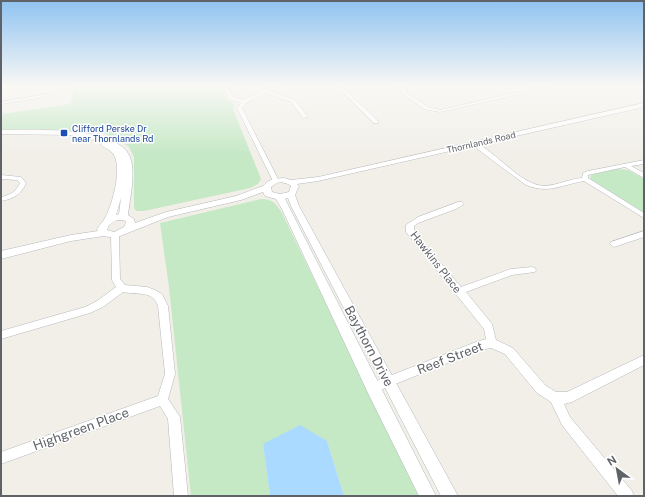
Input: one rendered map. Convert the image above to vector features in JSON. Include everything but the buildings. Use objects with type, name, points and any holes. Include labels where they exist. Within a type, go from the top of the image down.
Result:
[{"type":"street","points":[[240,109],[276,181],[269,184],[272,194]]},
{"type":"street","points":[[300,109],[306,117]]},
{"type":"street","points":[[362,109],[376,122]]},
{"type":"street","points":[[427,109],[431,112],[448,109]]},
{"type":"street","name":"Thornlands Road","points":[[127,222],[166,215],[238,198],[272,194],[318,179],[629,109]]},
{"type":"street","points":[[1,132],[80,134],[101,137],[113,142],[123,149],[126,156],[128,190],[127,222],[115,235],[116,280],[122,288],[150,292],[159,297],[163,306],[170,374],[162,400],[174,417],[181,496]]},
{"type":"street","points":[[1,136],[76,138],[100,142],[108,146],[117,154],[120,164],[117,198],[114,212],[105,227],[71,238],[1,254]]},
{"type":"street","points":[[474,144],[528,184],[538,188],[547,189],[574,180],[585,179],[644,216]]},
{"type":"street","points":[[585,179],[585,174],[635,162],[644,162]]},
{"type":"street","points":[[626,165],[644,176]]},
{"type":"street","points":[[1,177],[19,178],[23,183],[20,190],[16,194],[1,199]]},
{"type":"street","name":"Thornlands Road","points":[[276,181],[284,180],[292,188]]},
{"type":"street","name":"Baythorn Drive","points":[[292,188],[293,200],[388,382],[450,496]]},
{"type":"street","name":"Baythorn Drive","points":[[272,194],[286,209],[373,388],[428,496]]},
{"type":"street","name":"Hawkins Place","points":[[460,204],[450,210],[416,220],[410,225],[410,232],[489,328],[492,343]]},
{"type":"street","points":[[1,250],[127,222]]},
{"type":"street","points":[[105,227],[115,235]]},
{"type":"street","points":[[614,244],[644,234]]},
{"type":"street","points":[[460,291],[511,272],[532,270]]},
{"type":"street","points":[[1,335],[87,310],[100,304],[122,288]]},
{"type":"street","name":"Reef Street","points":[[373,388],[480,345],[492,343],[509,352],[541,389],[555,398]]},
{"type":"street","points":[[627,496],[566,421],[555,398],[568,398],[644,360]]},
{"type":"street","name":"Highgreen Place","points":[[1,458],[162,400]]},
{"type":"green space","points":[[35,109],[233,109],[261,179],[258,184],[250,188],[144,211],[136,211],[134,208],[134,157],[129,147],[118,139],[105,134],[83,131],[1,129],[1,114]]},
{"type":"green space","points":[[616,169],[628,170],[644,179],[644,213],[590,179],[591,175]]},
{"type":"green space","points":[[261,199],[274,203],[282,213],[419,496],[344,496],[327,441],[263,444],[270,496],[191,496],[169,287],[160,223]]},
{"type":"water","points":[[300,425],[327,441],[344,496],[270,496],[263,444]]},
{"type":"place","name":"Clifford Perske Dr near Thornlands Rd","points":[[64,133]]}]
